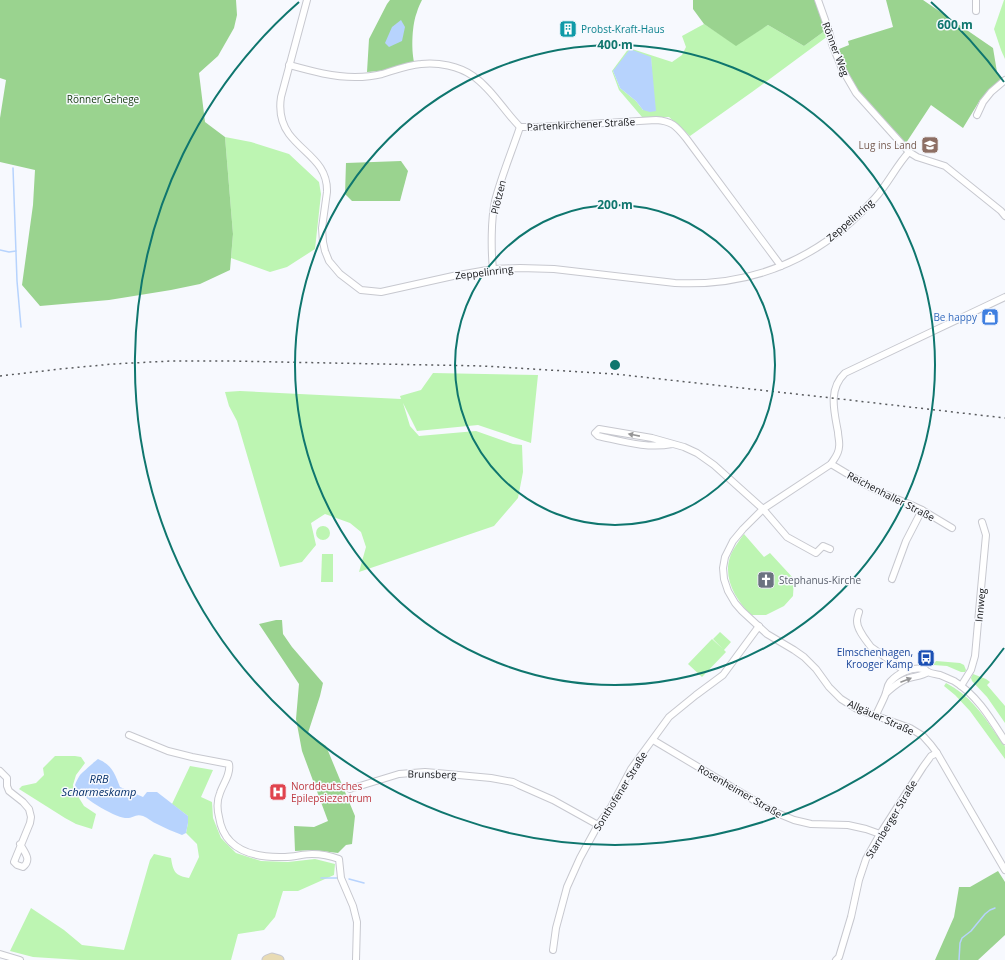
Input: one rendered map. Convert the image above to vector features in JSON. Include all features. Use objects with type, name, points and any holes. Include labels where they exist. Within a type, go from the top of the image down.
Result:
[{"type":"main road","points":[[267,960],[272,958],[279,960]]},
{"type":"street","name":"Zeppelinring","points":[[307,0],[281,98],[280,110],[288,133],[320,165],[325,176],[328,186],[322,228],[324,251],[329,261],[340,274],[361,290],[381,292],[493,269],[520,268],[554,269],[689,284],[743,278],[770,271],[781,266],[821,245],[836,235],[876,198],[909,152]]},
{"type":"street","name":"Rönner Weg","points":[[818,0],[832,44],[842,69],[856,94],[909,152],[916,157],[945,166],[1001,211],[1005,216]]},
{"type":"street","points":[[976,0],[976,11]]},
{"type":"street","name":"Partenkirchener Straße","points":[[290,65],[324,74],[356,77],[380,74],[422,64],[446,65],[472,75],[482,83],[493,94],[520,128],[656,120],[671,123],[677,127],[686,138],[781,266]]},
{"type":"street","points":[[977,115],[983,102],[991,92],[1005,80]]},
{"type":"street","name":"Plötzen","points":[[493,269],[492,229],[495,201],[520,128]]},
{"type":"street","points":[[759,626],[742,611],[728,591],[724,579],[723,568],[725,557],[733,541],[763,509],[830,464],[836,458],[839,449],[839,439],[834,398],[835,388],[839,379],[845,373],[1005,297]]},
{"type":"street","points":[[672,444],[650,446],[598,436],[595,433],[599,429],[604,429],[652,438],[684,447],[691,450],[714,465],[763,509],[787,537],[816,553],[823,546],[830,549]]},
{"type":"street","name":"Reichenhaller Straße","points":[[830,464],[866,485],[922,510],[952,528]]},
{"type":"street","points":[[892,579],[906,541],[922,510]]},
{"type":"street","name":"Innweg","points":[[961,686],[971,670],[974,656],[986,535],[982,522]]},
{"type":"street","points":[[858,612],[858,627],[867,642],[871,647],[905,671]]},
{"type":"street","name":"Allgäuer Straße","points":[[759,626],[767,634],[804,657],[841,699],[857,709],[910,728],[923,736],[937,753],[1005,870]]},
{"type":"street","name":"Sonthofener Straße","points":[[553,950],[556,928],[566,887],[598,825],[611,807],[631,769],[669,717],[723,675],[759,626]]},
{"type":"street","points":[[876,715],[886,693],[887,687],[894,678],[905,671],[925,669],[928,672],[940,675],[969,692],[990,718],[1005,741]]},
{"type":"street","points":[[886,693],[900,682],[911,678],[924,676],[928,672]]},
{"type":"street","points":[[129,735],[168,751],[229,764],[229,770],[218,798],[219,818],[225,836],[240,850],[276,858],[313,854],[339,859],[341,878],[353,906],[356,922],[356,960]]},
{"type":"street","name":"Rosenheimer Straße","points":[[652,740],[772,811],[794,820],[811,824],[848,825],[880,834]]},
{"type":"street","name":"Starnberger Straße","points":[[836,960],[839,956],[851,918],[859,880],[866,860],[880,834],[923,767],[931,756],[937,753]]},
{"type":"street","points":[[0,771],[7,778],[7,786],[9,791],[29,809],[31,817],[30,823],[20,844]]},
{"type":"street","name":"Brunsberg","points":[[350,789],[399,774],[437,772],[492,778],[512,782],[553,800],[598,825]]},
{"type":"street","points":[[0,954],[20,960]]},
{"type":"green space","name":"Rönner Gehege","points":[[0,0],[236,0],[237,15],[234,28],[218,56],[199,73],[205,122],[225,137],[233,234],[230,270],[200,284],[171,290],[109,300],[40,306],[22,285],[33,205],[35,170],[0,162],[0,118],[6,80],[0,78]]},
{"type":"green space","points":[[390,0],[422,0],[415,17],[412,37],[414,62],[380,71],[367,72],[369,39]]},
{"type":"green space","points":[[693,0],[815,0],[826,30],[804,46],[768,25],[736,46],[704,24],[693,9]]},
{"type":"green space","points":[[886,0],[923,0],[993,48],[997,72],[1003,79],[980,100],[963,128],[931,105],[906,143],[858,91],[846,68],[839,49],[849,45],[848,41],[893,27]]},
{"type":"green space","points":[[1005,0],[1005,59],[994,29]]},
{"type":"green space","points":[[704,24],[736,45],[768,25],[804,46],[826,30],[828,36],[690,136],[669,117],[642,117],[619,90],[612,71],[629,48],[672,62],[682,55],[686,47],[682,36]],"holes":[[[651,57],[652,79],[643,110],[636,101],[620,88],[613,71]]]},
{"type":"green space","points":[[225,137],[251,142],[289,154],[319,182],[321,194],[315,249],[287,267],[270,272],[231,258],[233,234]]},
{"type":"green space","points":[[401,161],[408,171],[400,201],[352,201],[345,194],[346,163]]},
{"type":"green space","points":[[433,373],[538,375],[531,443],[478,425],[417,431],[403,403],[410,426],[419,436],[476,431],[513,444],[522,445],[523,472],[518,498],[494,526],[359,572],[366,547],[361,532],[350,523],[325,514],[311,523],[316,545],[302,562],[280,567],[237,421],[229,406],[225,392],[240,391],[401,399],[400,396],[421,390]]},
{"type":"green space","points":[[323,526],[328,528],[330,533],[328,538],[323,540],[318,538],[316,533],[318,528]]},
{"type":"green space","points":[[744,534],[764,557],[770,553],[794,579],[793,596],[784,606],[766,615],[751,615],[744,608],[730,583],[728,565],[730,556]]},
{"type":"green space","points":[[322,554],[333,554],[333,582],[321,582]]},
{"type":"green space","points":[[282,620],[283,634],[292,647],[323,683],[308,733],[326,746],[355,816],[352,844],[346,845],[338,853],[313,850],[295,851],[294,826],[314,827],[328,821],[302,751],[296,719],[299,684],[259,624]]},
{"type":"green space","points":[[720,632],[731,642],[724,650],[726,652],[702,677],[688,664],[712,639],[723,649],[713,639]]},
{"type":"green space","points":[[936,661],[960,663],[964,665],[966,670],[965,672],[961,672],[947,666],[933,665]]},
{"type":"green space","points":[[973,674],[990,682],[987,685],[1005,706],[1005,723],[987,697],[972,681],[971,678]]},
{"type":"green space","points":[[946,683],[962,693],[980,712],[1004,743],[1005,759],[970,711],[944,686]]},
{"type":"green space","points":[[55,756],[81,757],[85,763],[76,775],[73,785],[74,790],[84,806],[96,814],[92,829],[76,824],[65,818],[19,789],[22,786],[36,783],[44,775],[43,768]]},
{"type":"green space","points":[[190,766],[213,770],[201,797],[212,802],[213,818],[221,838],[236,853],[261,861],[288,862],[315,859],[335,864],[334,875],[298,891],[283,891],[275,917],[264,930],[238,934],[231,960],[80,960],[33,957],[10,951],[31,908],[64,930],[82,945],[124,950],[150,860],[154,854],[171,858],[174,870],[181,876],[189,878],[199,857],[197,844],[186,833],[188,816],[172,804]]},
{"type":"green space","points":[[998,871],[1005,882],[1005,935],[978,960],[935,960],[954,917],[959,887],[970,887]]},
{"type":"water","points":[[401,20],[405,27],[402,41],[389,47],[385,43],[392,27]]},
{"type":"water","points":[[630,49],[651,57],[656,111],[650,112],[643,110],[636,101],[620,88],[613,71]]},
{"type":"water","name":"RRB Scharmeskamp","points":[[98,759],[110,767],[115,774],[120,787],[143,797],[147,792],[157,792],[188,816],[186,833],[182,835],[179,834],[140,815],[130,818],[120,817],[97,805],[83,795],[75,785],[80,775]]},
{"type":"waterway","points":[[13,168],[17,281],[21,327]]},
{"type":"waterway","points":[[0,250],[9,252],[16,251]]},
{"type":"waterway","points":[[321,878],[337,878]]},
{"type":"waterway","points":[[349,879],[364,883]]},
{"type":"waterway","points":[[959,960],[960,943],[962,938],[971,931],[985,914],[995,908]]},
{"type":"railway","points":[[0,376],[113,364],[171,361],[483,366],[615,374],[1005,418]]},
{"type":"place","name":"Probst-Kraft-Haus","points":[[568,29]]},
{"type":"place","name":"Lug ins Land","points":[[930,145]]},
{"type":"place","name":"Be happy","points":[[990,317]]},
{"type":"place","name":"Stephanus-Kirche","points":[[766,580]]},
{"type":"place","name":"Elmschenhagen, Krooger Kamp","points":[[926,658]]},
{"type":"place","name":"Norddeutsches Epilepsiezentrum","points":[[278,792]]}]
